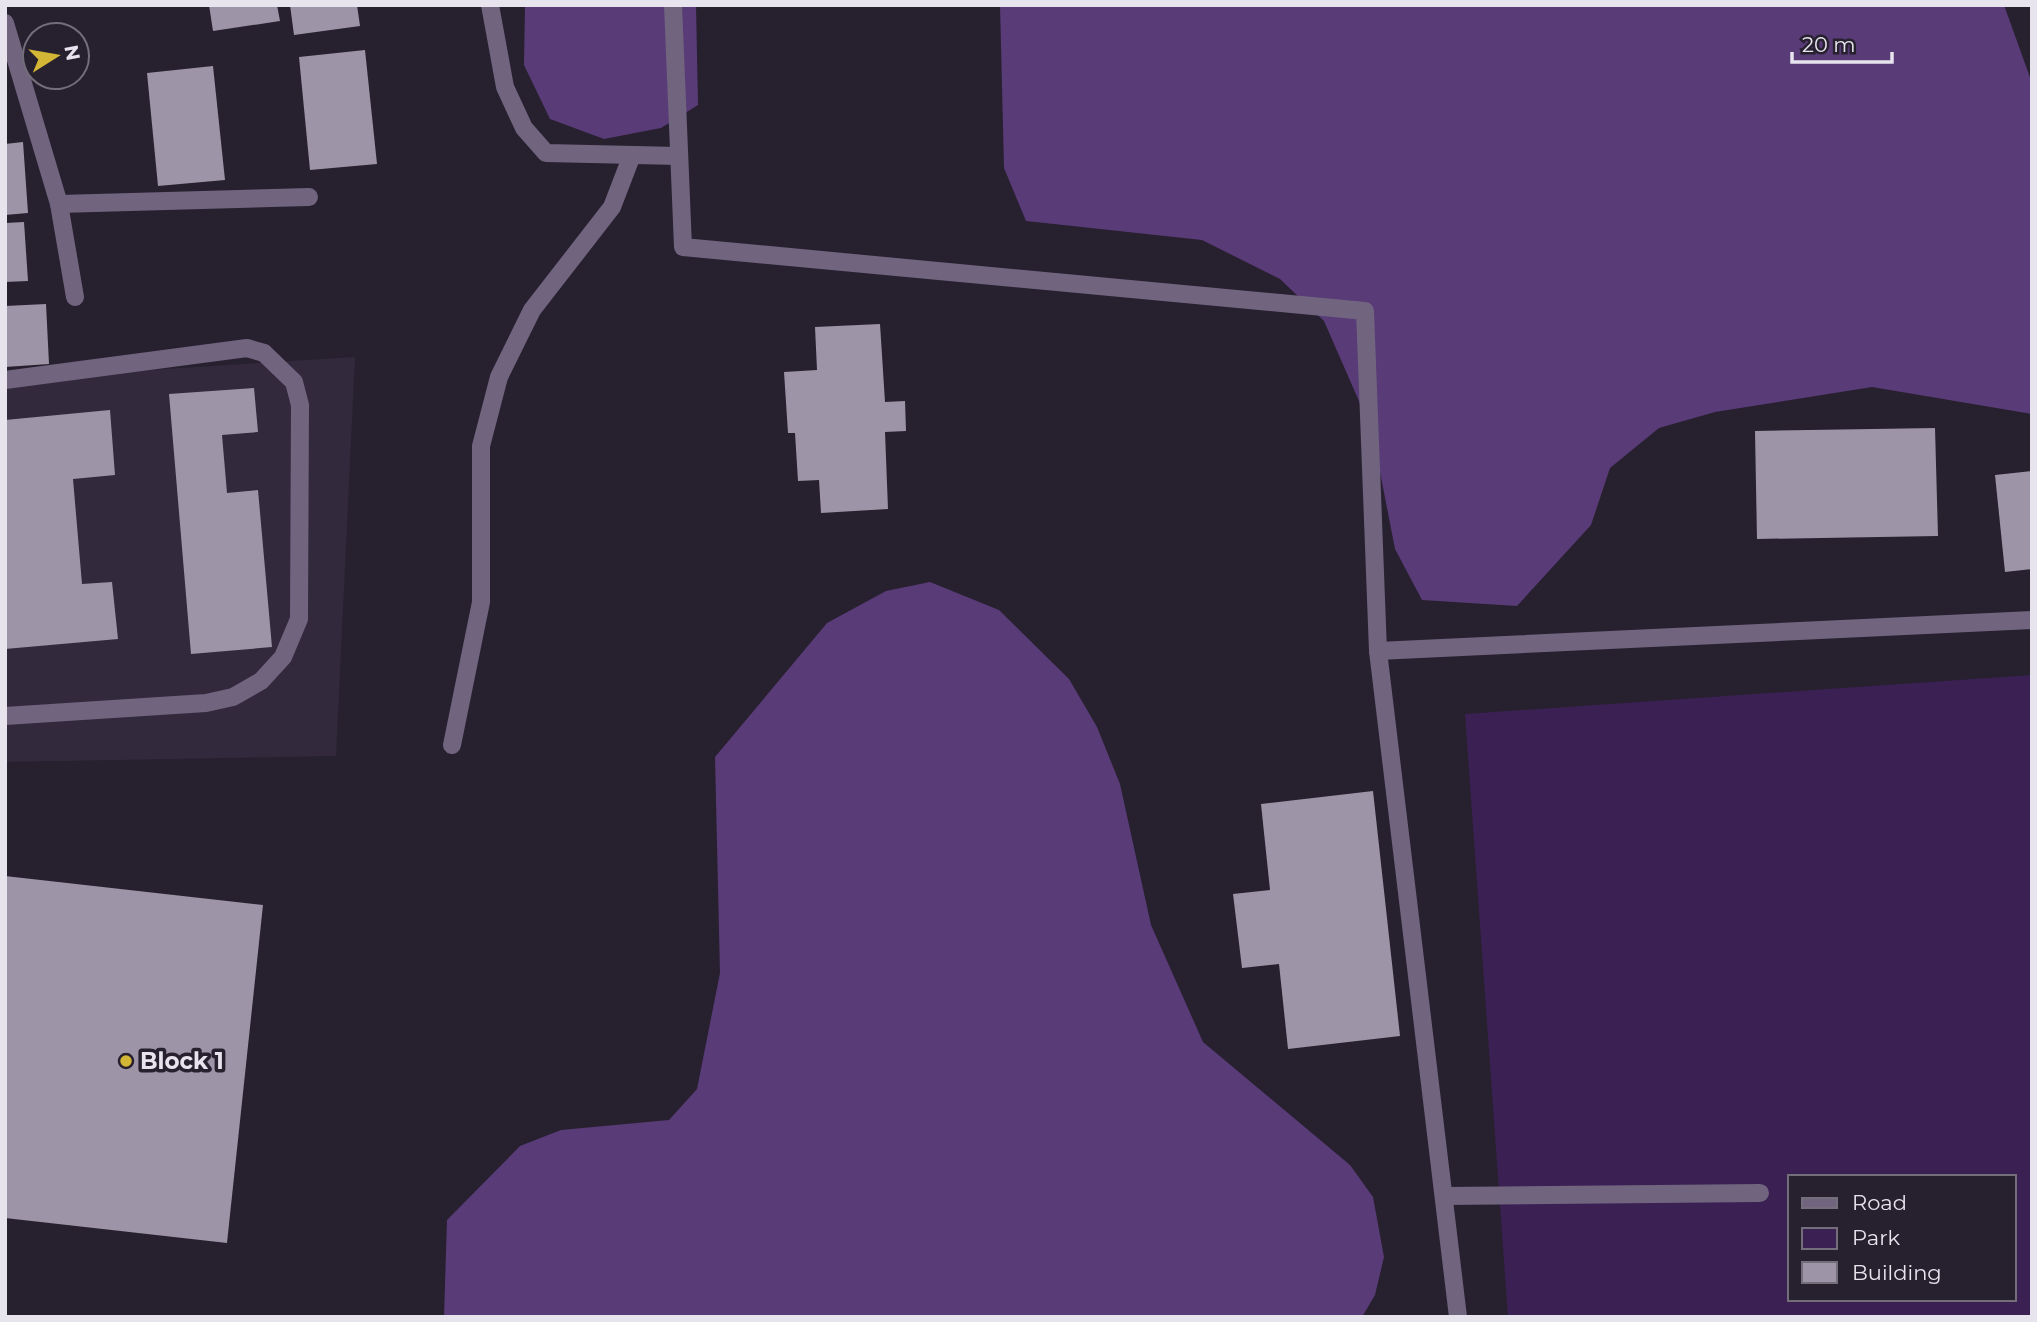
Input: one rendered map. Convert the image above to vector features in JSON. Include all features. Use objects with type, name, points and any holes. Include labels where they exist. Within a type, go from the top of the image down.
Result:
[{"type":"street","points":[[490,5],[505,87],[524,128],[546,153],[679,156]]},
{"type":"street","points":[[673,5],[683,247],[1365,311],[1378,651],[1458,1317]]},
{"type":"street","points":[[5,23],[59,204],[75,297]]},
{"type":"street","points":[[452,745],[481,602],[481,446],[499,377],[532,310],[612,207],[632,155]]},
{"type":"street","points":[[59,204],[309,197]]},
{"type":"street","points":[[5,380],[247,348],[264,353],[294,382],[300,405],[300,418],[299,619],[283,657],[261,681],[233,697],[206,703],[5,716]]},
{"type":"street","points":[[1378,651],[2032,620]]},
{"type":"street","points":[[1444,1196],[1759,1193]]},
{"type":"shaded area","points":[[525,5],[696,5],[698,105],[661,128],[604,139],[550,119],[524,65]]},
{"type":"shaded area","points":[[1000,5],[2004,5],[2032,83],[2032,414],[1872,387],[1715,412],[1659,428],[1610,468],[1591,525],[1517,606],[1422,600],[1395,549],[1372,431],[1324,321],[1280,279],[1202,240],[1026,221],[1004,168]]},
{"type":"shaded area","points":[[355,357],[336,756],[5,762],[5,379]]},
{"type":"shaded area","points":[[930,582],[999,610],[1069,679],[1097,727],[1120,784],[1151,925],[1203,1042],[1350,1165],[1373,1197],[1384,1257],[1375,1295],[1362,1317],[444,1317],[447,1220],[520,1146],[561,1130],[669,1120],[697,1089],[720,973],[715,757],[827,623],[886,591]]},
{"type":"green space","points":[[2032,675],[2032,1317],[1508,1317],[1465,714]]},
{"type":"building","points":[[209,5],[277,5],[280,21],[213,31]]},
{"type":"building","points":[[290,5],[357,5],[360,26],[294,35]]},
{"type":"building","points":[[365,50],[377,164],[310,170],[299,57]]},
{"type":"building","points":[[213,66],[225,180],[158,186],[147,73]]},
{"type":"building","points":[[23,142],[28,213],[5,215],[5,144]]},
{"type":"building","points":[[24,222],[28,281],[5,282],[5,223]]},
{"type":"building","points":[[46,304],[49,364],[5,367],[5,306]]},
{"type":"building","points":[[880,324],[885,402],[905,401],[906,431],[885,432],[888,509],[821,513],[819,480],[798,481],[795,433],[788,433],[784,372],[817,370],[815,327]]},
{"type":"building","points":[[254,388],[258,432],[222,435],[227,493],[258,490],[272,647],[191,654],[169,394]]},
{"type":"building","points":[[110,410],[115,475],[73,479],[82,584],[112,582],[118,639],[5,649],[5,420]]},
{"type":"building","points":[[1935,428],[1938,536],[1757,539],[1755,431]]},
{"type":"building","points":[[2032,471],[2032,569],[2005,572],[1995,475]]},
{"type":"building","points":[[1373,791],[1400,1036],[1288,1049],[1279,964],[1242,968],[1233,894],[1270,890],[1261,804]]},
{"type":"building","name":"Block 1","points":[[5,876],[263,905],[227,1243],[5,1218]]},
{"type":"place","name":"Block 1","points":[[126,1061]]}]
